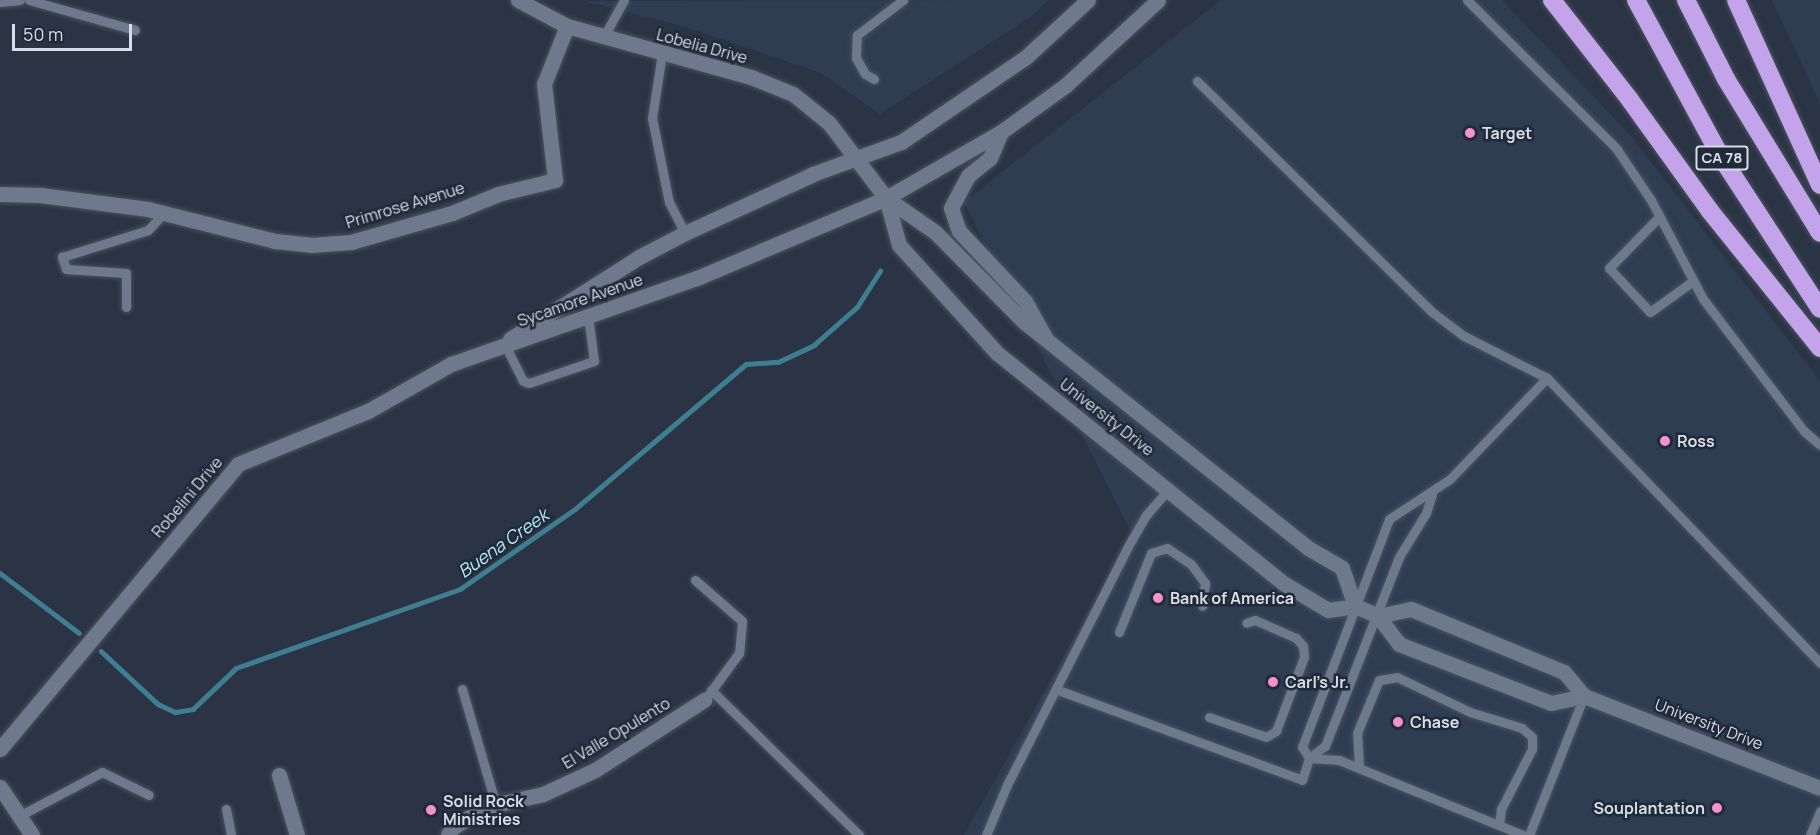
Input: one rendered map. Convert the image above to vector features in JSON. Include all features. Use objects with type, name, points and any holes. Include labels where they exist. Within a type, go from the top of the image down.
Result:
[{"type":"highway","points":[[1552,0],[1630,100],[1723,229],[1820,348]]},
{"type":"highway","name":"CA 78","points":[[1636,0],[1721,157],[1820,309]]},
{"type":"highway","name":"CA 78","points":[[1686,0],[1737,97],[1820,233]]},
{"type":"highway","points":[[1736,0],[1820,185]]},
{"type":"street","name":"Sycamore Avenue","points":[[504,343],[523,340],[697,278],[886,198],[1001,132],[1066,85],[1158,0]]},
{"type":"street","name":"Sycamore Avenue","points":[[504,343],[639,257],[685,233],[857,158],[902,142],[1017,64],[1085,1]]},
{"type":"street","name":"Lobelia Drive","points":[[524,2],[567,26],[603,38],[751,77],[793,94],[829,123],[857,158]]},
{"type":"street","name":"Primrose Avenue","points":[[0,194],[40,195],[164,213],[275,241],[321,245],[351,242],[452,213],[498,194],[555,180],[544,84],[567,26]]},
{"type":"street","points":[[1001,132],[990,158],[968,176],[951,208],[959,231],[1025,301],[1046,339]]},
{"type":"street","name":"University Drive","points":[[857,158],[886,198],[935,232],[1046,339],[1308,548],[1342,568],[1355,606]]},
{"type":"street","name":"University Drive","points":[[886,198],[899,245],[997,353],[1169,489],[1283,583],[1329,610],[1355,606],[1378,616],[1399,644],[1551,703],[1584,696]]},
{"type":"street","name":"Robelini Drive","points":[[0,749],[238,464],[368,411],[451,364],[504,343]]},
{"type":"street","name":"University Drive","points":[[1378,616],[1411,609],[1564,672],[1584,696],[1820,788]]},
{"type":"street","name":"El Valle Opulento","points":[[448,835],[452,828],[485,807],[543,794],[595,770],[708,695]]},
{"type":"street","points":[[279,775],[297,835]]},
{"type":"street","points":[[0,787],[32,835]]},
{"type":"lane","points":[[0,2],[20,0]]},
{"type":"lane","points":[[29,0],[135,30]]},
{"type":"lane","points":[[603,38],[624,0]]},
{"type":"lane","points":[[874,78],[865,74],[856,58],[857,35],[903,0]]},
{"type":"lane","points":[[1467,0],[1616,148],[1659,217],[1693,281],[1804,431],[1820,445]]},
{"type":"lane","points":[[662,53],[652,118],[669,202],[685,233]]},
{"type":"lane","points":[[1197,81],[1432,312],[1464,336],[1547,378],[1820,663]]},
{"type":"lane","points":[[126,307],[126,273],[66,269],[62,257],[148,230],[164,213]]},
{"type":"lane","points":[[1659,217],[1609,268],[1650,312],[1693,281]]},
{"type":"lane","points":[[504,343],[523,381],[529,383],[594,361],[588,316]]},
{"type":"lane","points":[[1309,758],[1302,747],[1389,519],[1410,503],[1432,495],[1547,378]]},
{"type":"lane","points":[[986,835],[1007,785],[1058,690],[1127,548],[1147,514],[1169,489]]},
{"type":"lane","points":[[1058,690],[1302,780],[1309,758],[1325,746],[1378,616],[1399,557],[1426,513],[1432,495]]},
{"type":"lane","points":[[1119,632],[1151,553],[1167,548],[1191,564],[1205,584],[1202,606]]},
{"type":"lane","points":[[695,580],[742,621],[738,653],[708,695],[859,835]]},
{"type":"lane","points":[[1209,717],[1266,737],[1276,731],[1304,657],[1303,646],[1296,638],[1255,620],[1246,623]]},
{"type":"lane","points":[[1359,768],[1357,733],[1379,680],[1396,677],[1470,712],[1522,728],[1532,737],[1532,749],[1501,809],[1499,825]]},
{"type":"lane","points":[[462,690],[496,804]]},
{"type":"lane","points":[[1529,835],[1584,696]]},
{"type":"lane","points":[[1309,758],[1339,760],[1522,835]]},
{"type":"lane","points":[[20,816],[102,772],[149,795]]},
{"type":"lane","points":[[226,809],[231,835]]},
{"type":"lane","points":[[1810,835],[1820,811]]},
{"type":"shaded area","points":[[1049,0],[1032,16],[880,114],[821,73],[686,27],[584,1]]},
{"type":"shaded area","points":[[1221,0],[1502,0],[1631,136],[1820,381],[1820,835],[964,835],[1132,534],[964,202]]},
{"type":"shaded area","points":[[1772,0],[1820,0],[1820,105],[1808,77]]},
{"type":"waterway","name":"Buena Creek","points":[[101,651],[158,704],[175,712],[193,709],[236,668],[460,589],[575,509],[746,364],[778,362],[814,345],[857,307],[880,271]]},
{"type":"waterway","name":"Buena Creek","points":[[0,573],[79,633]]},
{"type":"place","name":"Target","points":[[1470,133]]},
{"type":"place","name":"Ross","points":[[1665,441]]},
{"type":"place","name":"Bank of America","points":[[1158,598]]},
{"type":"place","name":"Carl's Jr.","points":[[1273,682]]},
{"type":"place","name":"Chase","points":[[1398,722]]},
{"type":"place","name":"Souplantation","points":[[1717,808]]},
{"type":"place","name":"Solid Rock Ministries","points":[[431,810]]}]
